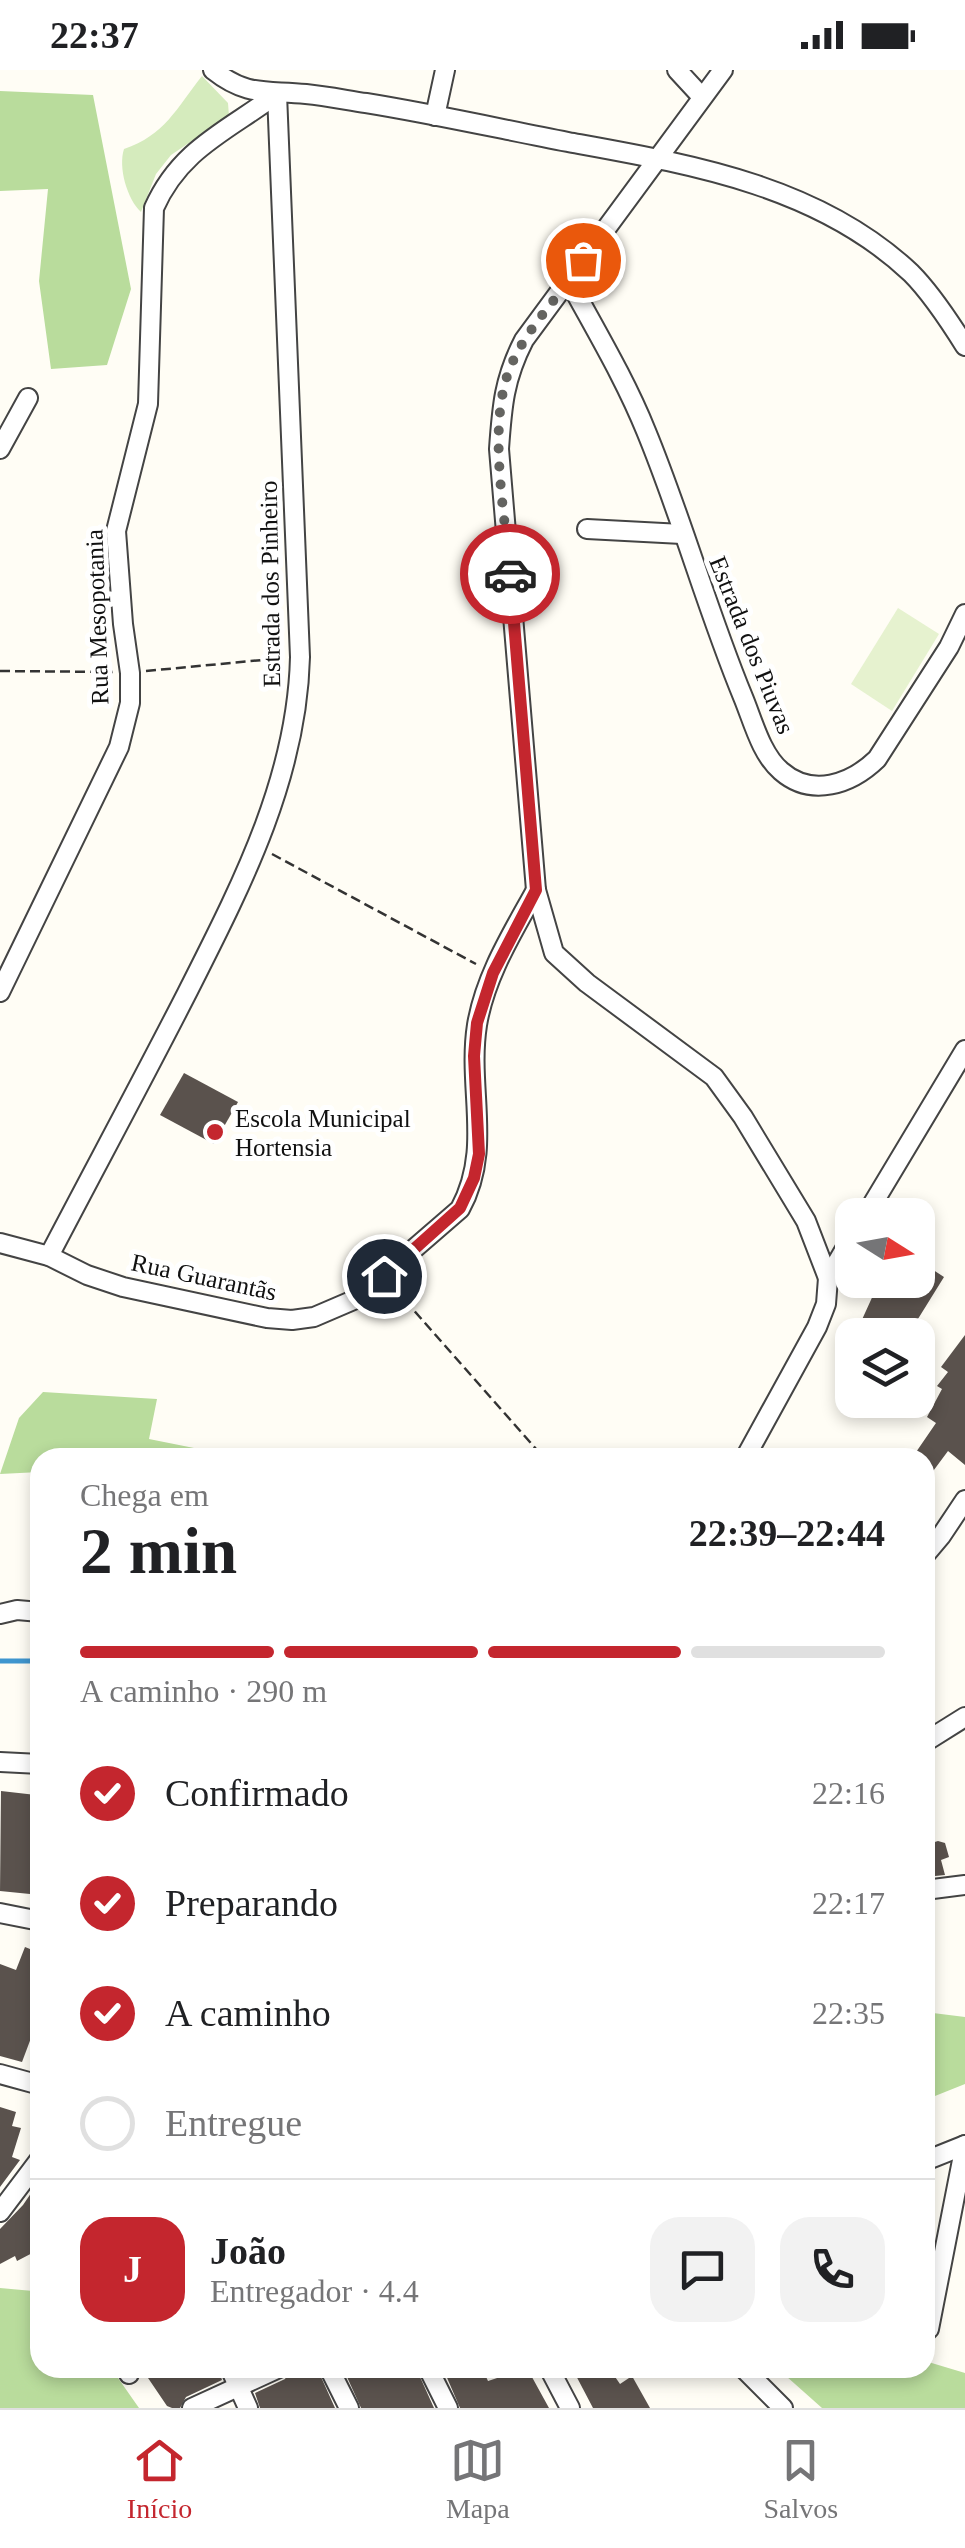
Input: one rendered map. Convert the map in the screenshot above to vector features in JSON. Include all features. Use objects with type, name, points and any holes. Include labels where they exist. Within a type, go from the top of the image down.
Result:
[{"type":"street","points":[[214,70],[240,88],[304,94],[435,116],[656,158],[760,185],[813,206],[911,274],[965,346]]},
{"type":"street","points":[[435,116],[444,70]]},
{"type":"street","points":[[677,70],[701,96]]},
{"type":"street","points":[[722,70],[524,340],[509,370],[502,400],[499,449],[536,890],[554,953],[714,1076],[806,1222],[828,1278],[826,1304],[817,1327],[750,1448]]},
{"type":"street","name":"Estrada dos Pinheiro","points":[[49,1256],[164,1038],[258,846],[290,753],[298,706],[300,657],[277,94]]},
{"type":"street","name":"Rua Mesopotania","points":[[0,992],[120,746],[130,703],[116,531],[148,404],[154,208],[166,181],[194,150],[277,94]]},
{"type":"street","name":"Estrada dos Piuvas","points":[[570,282],[647,432],[712,622],[763,745],[779,770],[808,784],[847,781],[876,758],[949,647],[965,614]]},
{"type":"street","points":[[0,449],[28,398]]},
{"type":"street","points":[[586,529],[682,534]]},
{"type":"street","name":"Rua Guarantãs","points":[[0,1243],[49,1256],[87,1275],[123,1286],[267,1318],[292,1320],[336,1310],[356,1299],[460,1208],[474,1178],[479,1154],[477,1023],[493,973],[536,890]]},
{"type":"street","points":[[877,1198],[957,1080],[965,1050]]},
{"type":"street","points":[[828,1278],[835,1266]]},
{"type":"street","points":[[935,1541],[965,1500]]},
{"type":"street","points":[[0,1614],[30,1611]]},
{"type":"street","points":[[935,1736],[965,1717]]},
{"type":"street","points":[[0,1762],[30,1764]]},
{"type":"street","points":[[935,1889],[965,1886]]},
{"type":"street","points":[[0,1913],[30,1918]]},
{"type":"street","points":[[0,2074],[30,2082]]},
{"type":"street","points":[[935,2157],[965,2145]]},
{"type":"street","points":[[935,2303],[965,2145]]},
{"type":"street","points":[[0,2212],[30,2172]]},
{"type":"street","points":[[234,2378],[248,2408]]},
{"type":"street","points":[[192,2408],[257,2378]]},
{"type":"street","points":[[334,2378],[350,2408]]},
{"type":"street","points":[[433,2378],[448,2408]]},
{"type":"street","points":[[554,2378],[570,2408]]},
{"type":"street","points":[[753,2378],[782,2408]]},
{"type":"path","points":[[0,672],[130,672],[300,657]]},
{"type":"path","points":[[258,846],[493,973]]},
{"type":"path","points":[[384,1276],[535,1448]]},
{"type":"green space","points":[[202,76],[228,103],[229,116],[171,155],[156,174],[141,212],[125,182],[124,149],[160,128]]},
{"type":"green space","points":[[0,91],[93,95],[131,289],[107,365],[51,369],[39,281],[48,189],[0,191]]},
{"type":"green space","points":[[898,608],[939,634],[892,711],[851,684]]},
{"type":"green space","points":[[43,1392],[157,1399],[149,1439],[194,1448],[30,1448],[30,1472],[0,1474],[19,1418]]},
{"type":"green space","points":[[935,2013],[965,2017],[965,2084],[935,2096]]},
{"type":"green space","points":[[0,2288],[30,2291],[30,2378],[118,2378],[139,2408],[0,2408]]},
{"type":"green space","points":[[935,2364],[965,2373],[965,2408],[822,2408],[788,2378],[935,2378]]},
{"type":"building","points":[[184,1073],[238,1102],[214,1144],[160,1115]]},
{"type":"building","points":[[935,1271],[944,1277],[935,1292]]},
{"type":"building","points":[[872,1298],[931,1298],[919,1318],[863,1318]]},
{"type":"building","points":[[965,1335],[965,1465],[948,1451],[935,1469],[935,1448],[919,1448],[936,1423],[928,1418],[935,1418],[935,1402],[942,1389],[937,1386],[948,1372],[941,1367]]},
{"type":"building","points":[[1,1791],[30,1794],[30,1894],[0,1891]]},
{"type":"building","points":[[935,1842],[945,1843],[949,1857],[941,1860],[945,1875],[935,1876]]},
{"type":"building","points":[[25,1947],[30,1949],[30,2041],[22,2062],[0,2056],[0,1964],[16,1970]]},
{"type":"building","points":[[0,2107],[16,2112],[12,2126],[21,2128],[12,2157],[20,2160],[0,2187]]},
{"type":"building","points":[[30,2195],[30,2254],[0,2264],[0,2229]]},
{"type":"building","points":[[148,2378],[221,2378],[186,2397],[180,2408],[167,2406]]},
{"type":"building","points":[[322,2378],[335,2408],[260,2408],[255,2393],[285,2379]]},
{"type":"building","points":[[348,2378],[420,2378],[434,2408],[361,2408]]},
{"type":"building","points":[[447,2378],[532,2378],[549,2408],[460,2408]]},
{"type":"building","points":[[577,2378],[616,2378],[620,2384],[633,2378],[650,2408],[593,2408]]},
{"type":"waterway","points":[[0,1661],[30,1661]]},
{"type":"way so far","points":[[510,574],[499,449],[502,400],[509,370],[524,340],[583,260]]},
{"type":"place","name":"Escola Municipal Hortensia","points":[[215,1132]]},
{"type":"route","points":[[384,1276],[460,1208],[467,1196],[479,1154],[474,1056],[477,1023],[493,973],[536,890],[510,574]]}]
